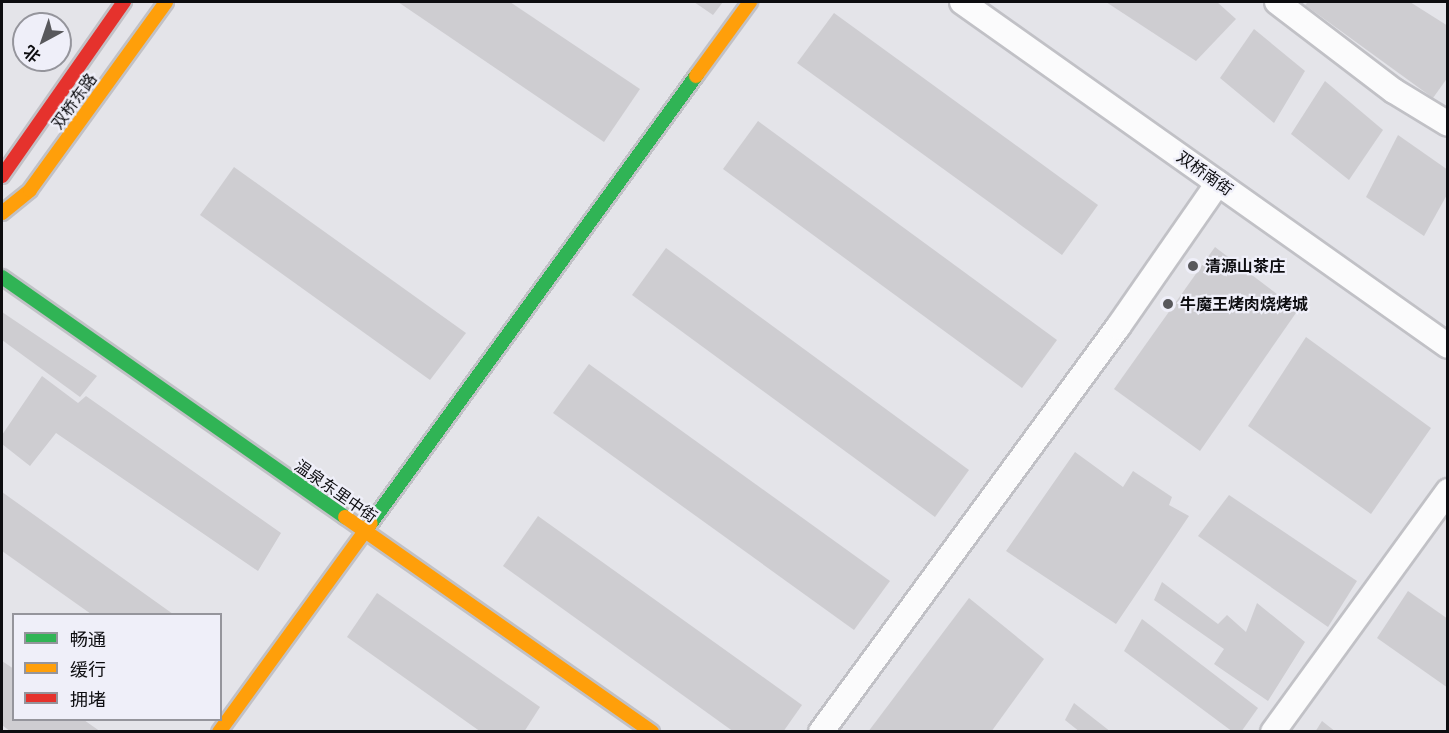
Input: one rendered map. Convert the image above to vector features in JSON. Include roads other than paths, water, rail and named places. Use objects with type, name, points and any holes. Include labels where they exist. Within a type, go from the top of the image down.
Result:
[{"type":"street","name":"双桥东路","points":[[2,176],[124,2]]},
{"type":"street","name":"双桥东路","points":[[2,213],[30,190],[166,2]]},
{"type":"street","points":[[219,732],[750,2]]},
{"type":"street","name":"双桥南街","points":[[962,2],[1448,346]]},
{"type":"street","points":[[1277,2],[1394,91],[1448,124]]},
{"type":"street","points":[[821,732],[1118,327],[1218,183]]},
{"type":"street","name":"温泉东里中街","points":[[2,277],[652,732]]},
{"type":"street","points":[[1273,732],[1448,491]]},
{"type":"place","name":"清源山茶庄","points":[[1193,266]]},
{"type":"place","name":"牛魔王烤肉烧烤城","points":[[1168,304]]}]
